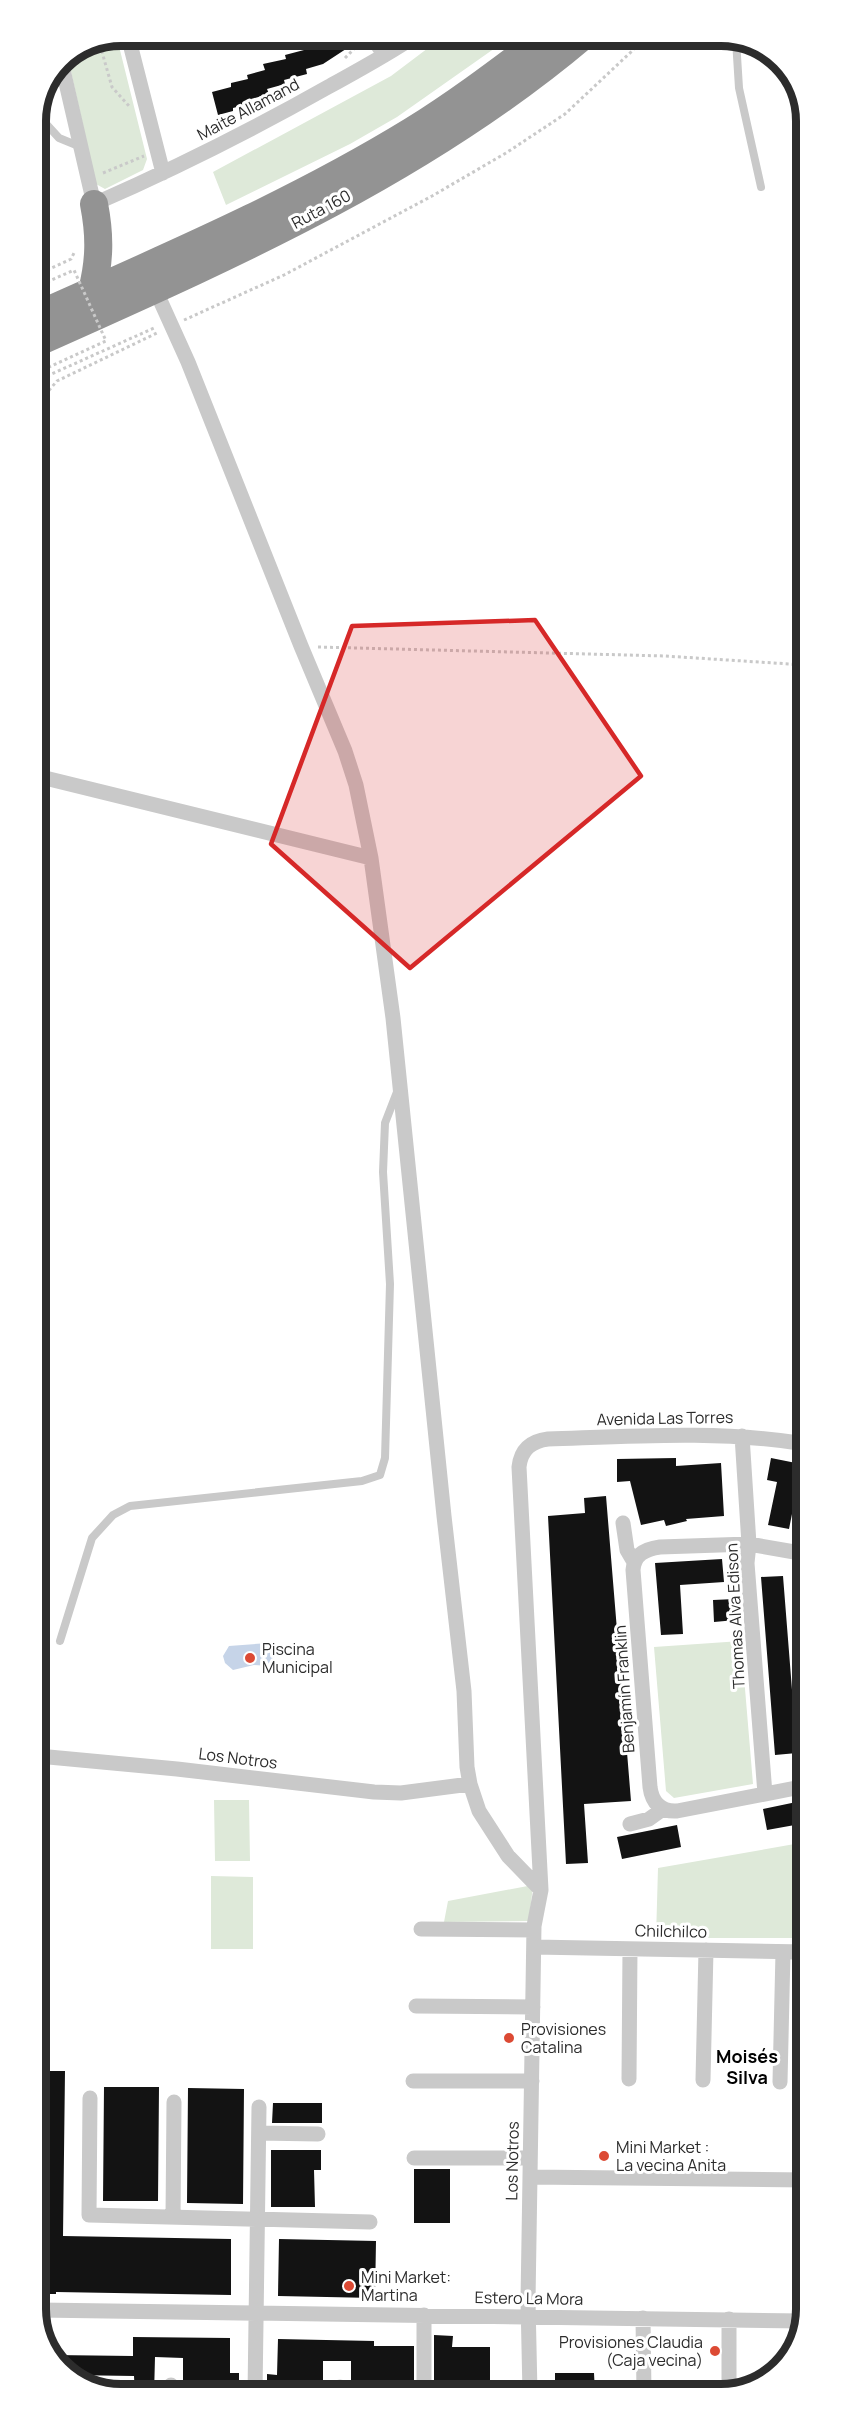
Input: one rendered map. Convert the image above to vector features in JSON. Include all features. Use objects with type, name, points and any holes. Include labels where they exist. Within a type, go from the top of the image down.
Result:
[{"type":"highway","name":"Ruta 160","points":[[46,312],[276,206],[366,158],[453,104],[531,47]]},
{"type":"highway","name":"Ruta 160","points":[[46,338],[317,212],[411,159],[524,83],[570,47]]},
{"type":"highway","points":[[92,291],[99,265],[100,242],[94,204]]},
{"type":"street","points":[[131,46],[163,173]]},
{"type":"street","points":[[379,46],[384,55]]},
{"type":"street","name":"Maite Allamand","points":[[94,204],[163,173],[264,122],[384,55],[395,46]]},
{"type":"street","points":[[64,73],[94,204]]},
{"type":"street","points":[[155,289],[171,323],[345,751],[361,806],[371,858],[399,1085],[464,1691],[467,1767],[479,1811],[508,1856],[541,1890]]},
{"type":"street","points":[[46,778],[371,858]]},
{"type":"street","name":"Avenida Las Torres","points":[[526,1448],[535,1442],[548,1439],[680,1434],[742,1436],[796,1443]]},
{"type":"street","name":"Thomas Alva Edison","points":[[742,1436],[749,1544],[747,1563],[765,1794]]},
{"type":"street","name":"Los Notros","points":[[526,1448],[519,1467],[541,1890],[535,1912],[534,1930],[528,2316],[530,2384]]},
{"type":"street","name":"Benjamín Franklin","points":[[623,1523],[627,1550],[636,1559],[633,1570],[650,1787],[655,1803],[663,1809]]},
{"type":"street","points":[[636,1559],[648,1549],[660,1547],[749,1544],[796,1552]]},
{"type":"street","name":"Los Notros","points":[[46,1757],[383,1792],[401,1793],[470,1784]]},
{"type":"street","points":[[630,1824],[649,1820],[663,1809],[678,1811],[796,1788]]},
{"type":"street","points":[[421,1929],[534,1930]]},
{"type":"street","name":"Chilchilco","points":[[534,1947],[796,1952]]},
{"type":"street","points":[[629,2079],[630,1949]]},
{"type":"street","points":[[703,2080],[706,1950]]},
{"type":"street","points":[[780,2082],[783,1952]]},
{"type":"street","points":[[417,2006],[533,2007]]},
{"type":"street","points":[[413,2081],[532,2081]]},
{"type":"street","points":[[90,2098],[89,2215],[370,2222]]},
{"type":"street","points":[[173,2217],[174,2102]]},
{"type":"street","points":[[255,2384],[259,2107]]},
{"type":"street","points":[[259,2133],[318,2134]]},
{"type":"street","points":[[414,2158],[530,2158]]},
{"type":"street","points":[[530,2177],[796,2180]]},
{"type":"street","name":"Estero La Mora","points":[[46,2310],[796,2320]]},
{"type":"street","points":[[424,2315],[424,2384]]},
{"type":"street","points":[[644,2318],[644,2384]]},
{"type":"street","points":[[729,2319],[729,2384]]},
{"type":"lane","points":[[736,48],[742,108],[761,187]]},
{"type":"lane","points":[[46,124],[59,138],[81,147]]},
{"type":"lane","points":[[60,1641],[92,1538],[113,1515],[130,1506],[362,1481],[380,1475],[385,1458],[390,1284],[383,1172],[385,1123],[399,1085]]},
{"type":"path","points":[[46,377],[284,275],[432,196],[506,153],[565,114],[636,47]]},
{"type":"path","points":[[101,50],[111,87],[131,110]]},
{"type":"path","points":[[140,148],[148,180]]},
{"type":"path","points":[[46,283],[74,270],[106,341],[46,368]]},
{"type":"path","points":[[46,393],[57,381],[171,323]]},
{"type":"path","points":[[55,373],[57,381]]},
{"type":"path","points":[[301,646],[665,656],[796,664]]},
{"type":"highlighted area","points":[[535,620],[641,776],[410,968],[271,844],[352,626]]},
{"type":"green space","points":[[119,46],[147,159],[143,170],[105,189],[96,184],[70,67],[93,52]]},
{"type":"green space","points":[[430,47],[497,47],[397,117],[350,144],[226,205],[213,172],[391,76]]},
{"type":"green space","points":[[741,1641],[753,1784],[674,1798],[666,1791],[654,1647]]},
{"type":"green space","points":[[214,1800],[249,1800],[250,1861],[215,1861]]},
{"type":"green space","points":[[796,1844],[796,1938],[656,1938],[658,1868]]},
{"type":"green space","points":[[211,1876],[253,1877],[253,1949],[211,1949]]},
{"type":"green space","points":[[533,1885],[529,1921],[444,1922],[448,1901]]},
{"type":"water","name":"Piscina Municipal","points":[[268,1643],[273,1645],[276,1655],[270,1666],[254,1665],[233,1670],[225,1663],[223,1656],[229,1646]]},
{"type":"building","points":[[303,46],[349,47],[323,64],[306,69],[307,74],[284,80],[285,84],[267,89],[269,94],[251,99],[252,103],[218,115],[212,92],[231,87],[231,83],[248,79],[247,75],[265,70],[263,64],[286,59],[285,55],[304,50]]},
{"type":"building","points":[[676,1458],[676,1466],[721,1463],[724,1516],[686,1519],[687,1521],[666,1526],[664,1520],[641,1525],[630,1481],[617,1482],[617,1459]]},
{"type":"building","points":[[771,1458],[796,1463],[796,1494],[789,1529],[768,1525],[777,1482],[767,1480]]},
{"type":"building","points":[[606,1496],[631,1801],[584,1804],[588,1863],[566,1864],[548,1516],[585,1513],[584,1498]]},
{"type":"building","points":[[722,1559],[724,1582],[680,1585],[683,1634],[661,1635],[655,1563]]},
{"type":"building","points":[[783,1576],[796,1753],[775,1755],[761,1577]]},
{"type":"building","points":[[735,1599],[736,1620],[714,1622],[713,1600]]},
{"type":"building","points":[[796,1802],[796,1825],[767,1830],[763,1809]]},
{"type":"building","points":[[677,1825],[681,1847],[622,1859],[617,1837]]},
{"type":"building","points":[[46,2071],[65,2071],[63,2236],[231,2239],[231,2295],[56,2292],[56,2294],[46,2294]]},
{"type":"building","points":[[104,2087],[159,2087],[158,2201],[103,2201]]},
{"type":"building","points":[[188,2088],[244,2089],[243,2204],[187,2203]]},
{"type":"building","points":[[273,2103],[322,2103],[322,2123],[272,2123]]},
{"type":"building","points":[[271,2150],[321,2150],[321,2170],[314,2170],[315,2207],[271,2207]]},
{"type":"building","points":[[414,2169],[450,2169],[450,2223],[414,2223]]},
{"type":"building","points":[[279,2239],[376,2241],[375,2298],[278,2296]]},
{"type":"building","points":[[434,2335],[453,2336],[452,2347],[490,2347],[490,2384],[434,2384]]},
{"type":"building","points":[[133,2337],[230,2338],[230,2373],[239,2373],[239,2384],[183,2384],[183,2358],[155,2357],[154,2384],[134,2384],[134,2376],[86,2375],[68,2363],[62,2355],[133,2356]]},
{"type":"building","points":[[278,2339],[374,2341],[374,2346],[414,2346],[414,2384],[351,2382],[351,2361],[323,2361],[323,2384],[267,2384],[267,2374],[277,2375]]},
{"type":"building","points":[[555,2373],[594,2373],[595,2384],[555,2384]]},
{"type":"place","name":"Piscina Municipal","points":[[250,1658]]},
{"type":"place","name":"Provisiones Catalina","points":[[509,2038]]},
{"type":"place","name":"Mini Market : La vecina Anita","points":[[604,2156]]},
{"type":"place","name":"Mini Market: Martina","points":[[349,2286]]},
{"type":"place","name":"Provisiones Claudia (Caja vecina)","points":[[715,2351]]},
{"type":"district","name":"Moisés Silva","points":[[747,2067]]}]
